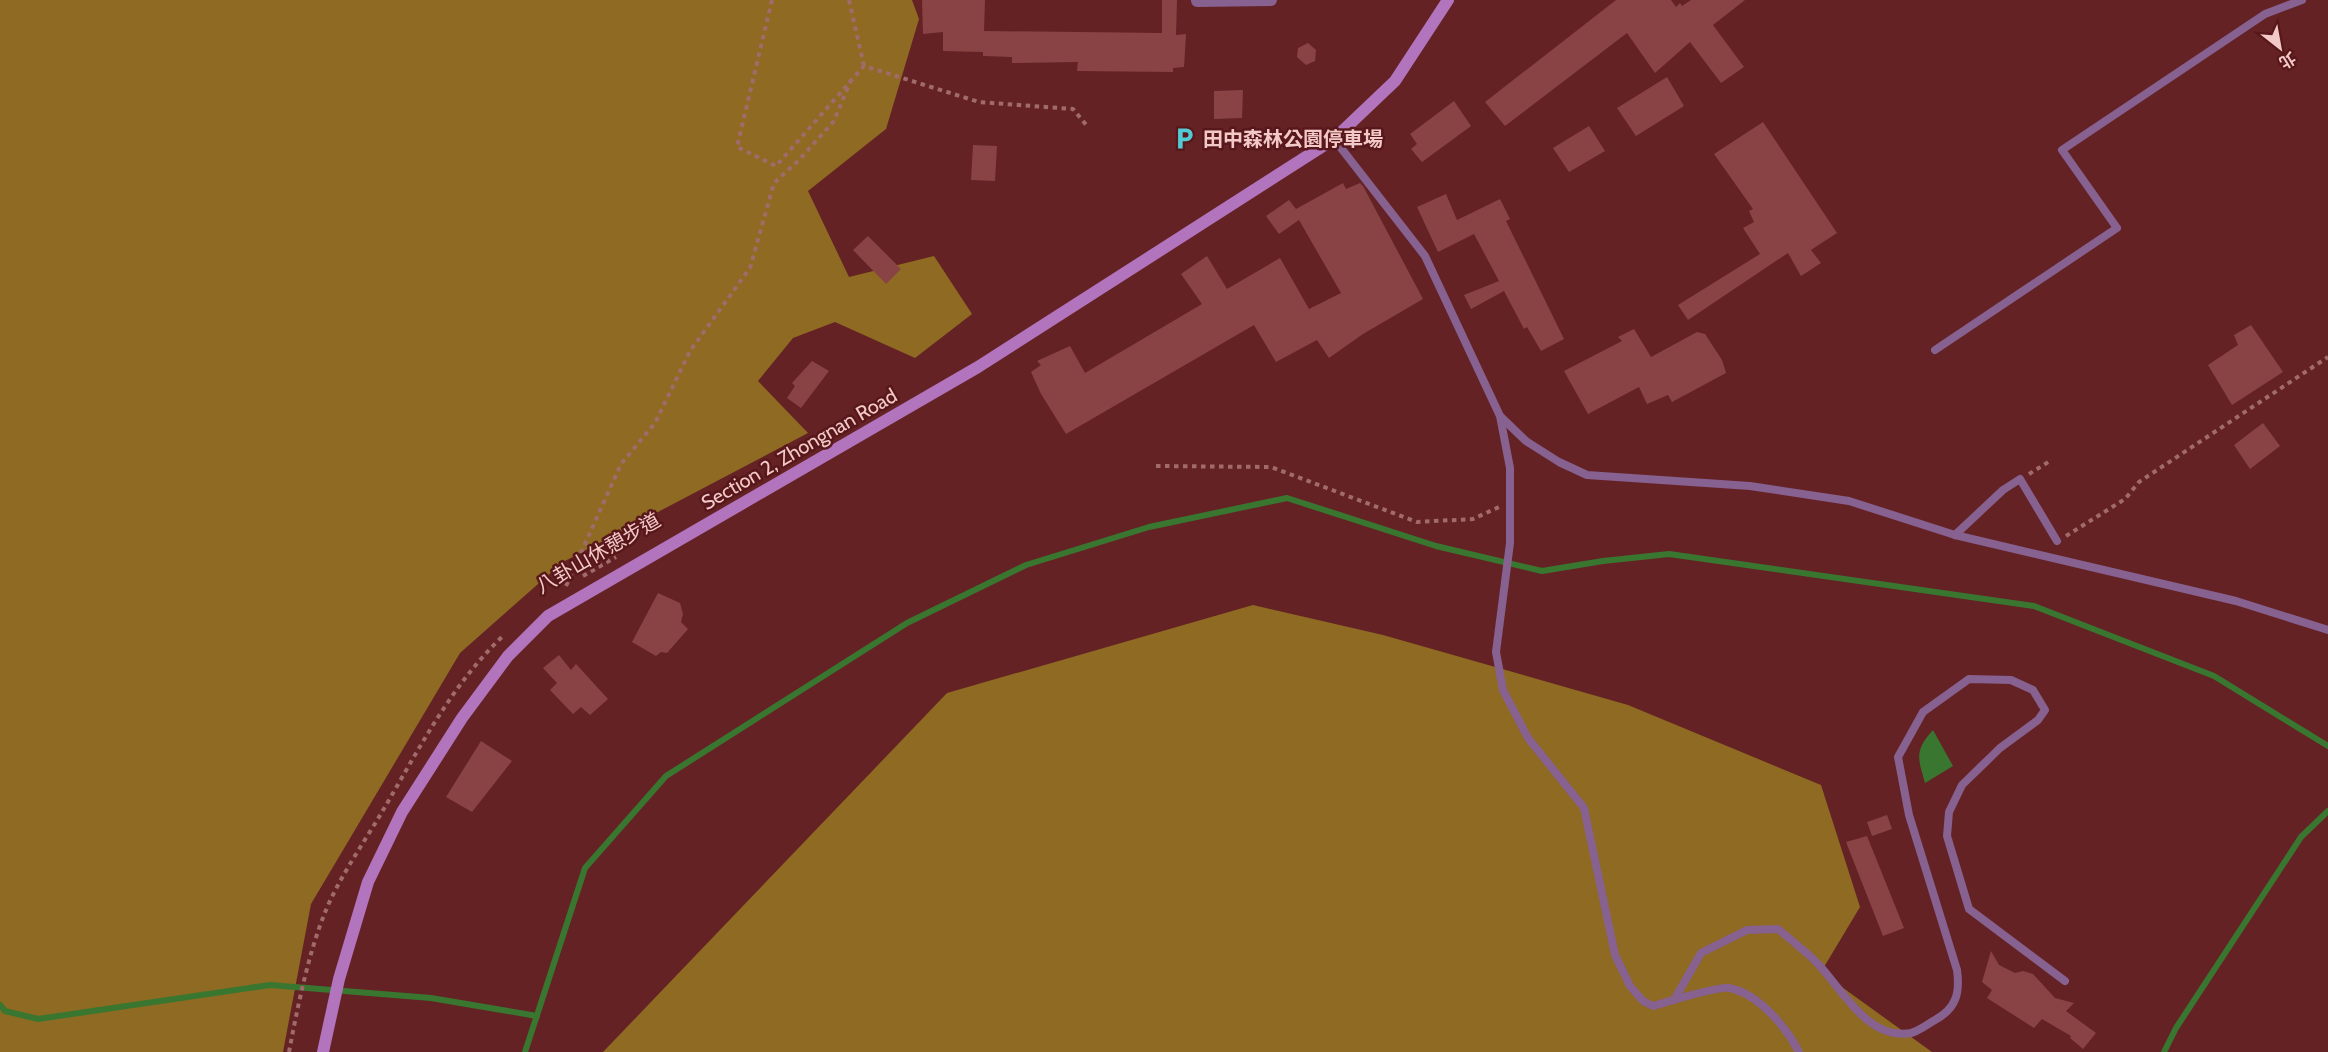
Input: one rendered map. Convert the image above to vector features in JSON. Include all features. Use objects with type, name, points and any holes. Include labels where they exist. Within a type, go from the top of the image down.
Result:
[{"type":"main road","name":"Section 2, Zhongnan Road","points":[[323,1052],[339,979],[368,882],[402,812],[481,691],[508,656],[548,616],[978,367],[1334,139],[1395,81],[1448,0]]},
{"type":"street","points":[[1197,1],[1271,0]]},
{"type":"lane","points":[[1935,350],[2117,228],[2062,150],[2265,14],[2302,0]]},
{"type":"lane","points":[[1334,139],[1425,256],[1500,416],[1510,468],[1510,543],[1496,652],[1503,690],[1528,738],[1584,808],[1615,955],[1630,986],[1643,1001],[1653,1006],[1729,988],[1758,1002],[1774,1016],[1799,1052]]},
{"type":"lane","points":[[1500,416],[1526,441],[1558,462],[1587,476],[1750,486],[1849,501],[1955,535],[2236,601],[2328,630]]},
{"type":"lane","points":[[1955,535],[2003,490],[2020,479],[2057,541]]},
{"type":"lane","points":[[1674,1000],[1701,953],[1747,930],[1778,929],[1818,964],[1868,1023],[1895,1032],[1911,1033],[1941,1017],[1954,1004],[1960,991],[1957,970],[1909,815],[1898,757],[1923,712],[1969,679],[2011,680],[2033,690],[2045,710],[2038,720],[2000,748],[1962,785],[1949,812],[1947,836],[1969,909],[2065,981]]},
{"type":"path","points":[[772,0],[737,147],[777,166],[864,66]]},
{"type":"path","points":[[849,0],[864,66]]},
{"type":"path","points":[[864,66],[979,102],[1073,109],[1088,127]]},
{"type":"path","points":[[566,586],[621,464],[655,423],[690,351],[750,268],[774,183],[800,160],[834,121],[851,80]]},
{"type":"path","points":[[2057,541],[2125,499],[2139,482],[2328,357]]},
{"type":"path","points":[[2020,479],[2050,461]]},
{"type":"path","points":[[1156,466],[1271,467],[1417,522],[1473,519],[1510,501]]},
{"type":"path","name":"八卦山休憩步道","points":[[557,592],[625,552]]},
{"type":"path","points":[[289,1052],[324,914],[368,834],[443,710],[471,670],[506,634]]},
{"type":"shaded area","points":[[0,0],[912,0],[919,19],[886,129],[808,191],[849,277],[934,256],[972,314],[915,358],[835,322],[793,338],[758,381],[808,433],[563,562],[460,653],[311,904],[283,1052],[0,1052]]},
{"type":"shaded area","points":[[1253,605],[1383,635],[1628,705],[1821,785],[1860,907],[1821,972],[1932,1052],[603,1052],[947,693]]},
{"type":"shaded area","points":[[1933,730],[1953,766],[1925,783],[1919,755],[1920,749]]},
{"type":"building","points":[[922,0],[985,0],[984,31],[1162,33],[1162,0],[1177,0],[1176,35],[1186,34],[1184,67],[1173,68],[1173,72],[1077,71],[1078,62],[1012,63],[1012,57],[983,56],[983,52],[943,51],[943,32],[923,34]]},
{"type":"building","points":[[1616,0],[1671,0],[1676,7],[1680,3],[1682,6],[1691,0],[1745,0],[1713,25],[1744,67],[1721,83],[1690,42],[1655,73],[1627,33],[1505,126],[1485,102]]},
{"type":"building","points":[[1308,43],[1316,50],[1315,61],[1306,65],[1297,57],[1298,48]]},
{"type":"building","points":[[1667,77],[1684,106],[1636,136],[1617,108]]},
{"type":"building","points":[[1243,90],[1242,118],[1214,119],[1214,91]]},
{"type":"building","points":[[1454,101],[1471,126],[1422,162],[1411,149],[1417,144],[1410,134]]},
{"type":"building","points":[[1763,122],[1837,233],[1811,250],[1821,263],[1801,276],[1788,253],[1688,320],[1678,305],[1760,254],[1743,228],[1754,222],[1749,211],[1753,209],[1714,154]]},
{"type":"building","points":[[1589,126],[1605,151],[1569,172],[1553,148]]},
{"type":"building","points":[[973,145],[997,146],[995,181],[971,180]]},
{"type":"building","points":[[1343,183],[1346,189],[1360,183],[1363,186],[1423,299],[1363,334],[1329,358],[1317,340],[1276,362],[1254,325],[1066,434],[1041,394],[1031,372],[1041,365],[1037,361],[1070,346],[1085,373],[1202,304],[1181,274],[1207,256],[1227,289],[1280,258],[1309,309],[1341,293],[1299,220],[1279,234],[1266,216],[1289,200],[1296,209]]},
{"type":"building","points":[[1446,194],[1457,220],[1500,199],[1510,219],[1506,221],[1564,339],[1541,351],[1527,327],[1524,329],[1504,291],[1471,309],[1464,295],[1499,281],[1474,234],[1438,252],[1417,207]]},
{"type":"building","points":[[868,236],[901,269],[886,284],[853,250]]},
{"type":"building","points":[[2251,325],[2283,372],[2232,405],[2208,365],[2238,345],[2234,335]]},
{"type":"building","points":[[1634,329],[1651,357],[1697,332],[1705,334],[1722,360],[1726,373],[1672,402],[1668,395],[1647,404],[1639,387],[1588,414],[1564,371],[1622,341],[1618,337]]},
{"type":"building","points":[[812,361],[829,371],[801,408],[787,398],[795,386],[792,383]]},
{"type":"building","points":[[2263,423],[2280,446],[2250,469],[2234,445]]},
{"type":"building","points":[[658,593],[680,603],[683,614],[681,622],[688,629],[667,653],[661,652],[656,656],[632,642]]},
{"type":"building","points":[[559,655],[571,670],[576,664],[608,699],[590,715],[581,707],[573,714],[550,690],[557,683],[543,668]]},
{"type":"building","points":[[481,741],[512,761],[472,812],[446,797]]},
{"type":"building","points":[[1887,815],[1892,829],[1872,836],[1867,822]]},
{"type":"building","points":[[1867,836],[1904,928],[1883,936],[1846,842]]},
{"type":"building","points":[[1991,951],[1999,965],[2015,973],[2023,971],[2033,974],[2055,998],[2074,1003],[2066,1011],[2096,1033],[2083,1049],[2070,1038],[2071,1036],[2042,1019],[2034,1028],[1987,998],[1992,990],[1982,982]]},
{"type":"waterway","points":[[525,1052],[585,868],[666,776],[907,623],[1026,565],[1149,527],[1287,498],[1436,546],[1542,571],[1603,561],[1669,554],[2034,606],[2214,676],[2328,746]]},
{"type":"waterway","points":[[2164,1052],[2176,1028],[2301,837],[2328,811]]},
{"type":"waterway","points":[[0,1005],[5,1011],[38,1019],[270,985],[431,998],[537,1016]]},
{"type":"place","name":"田中森林公園停車場","points":[[1185,139]]}]
